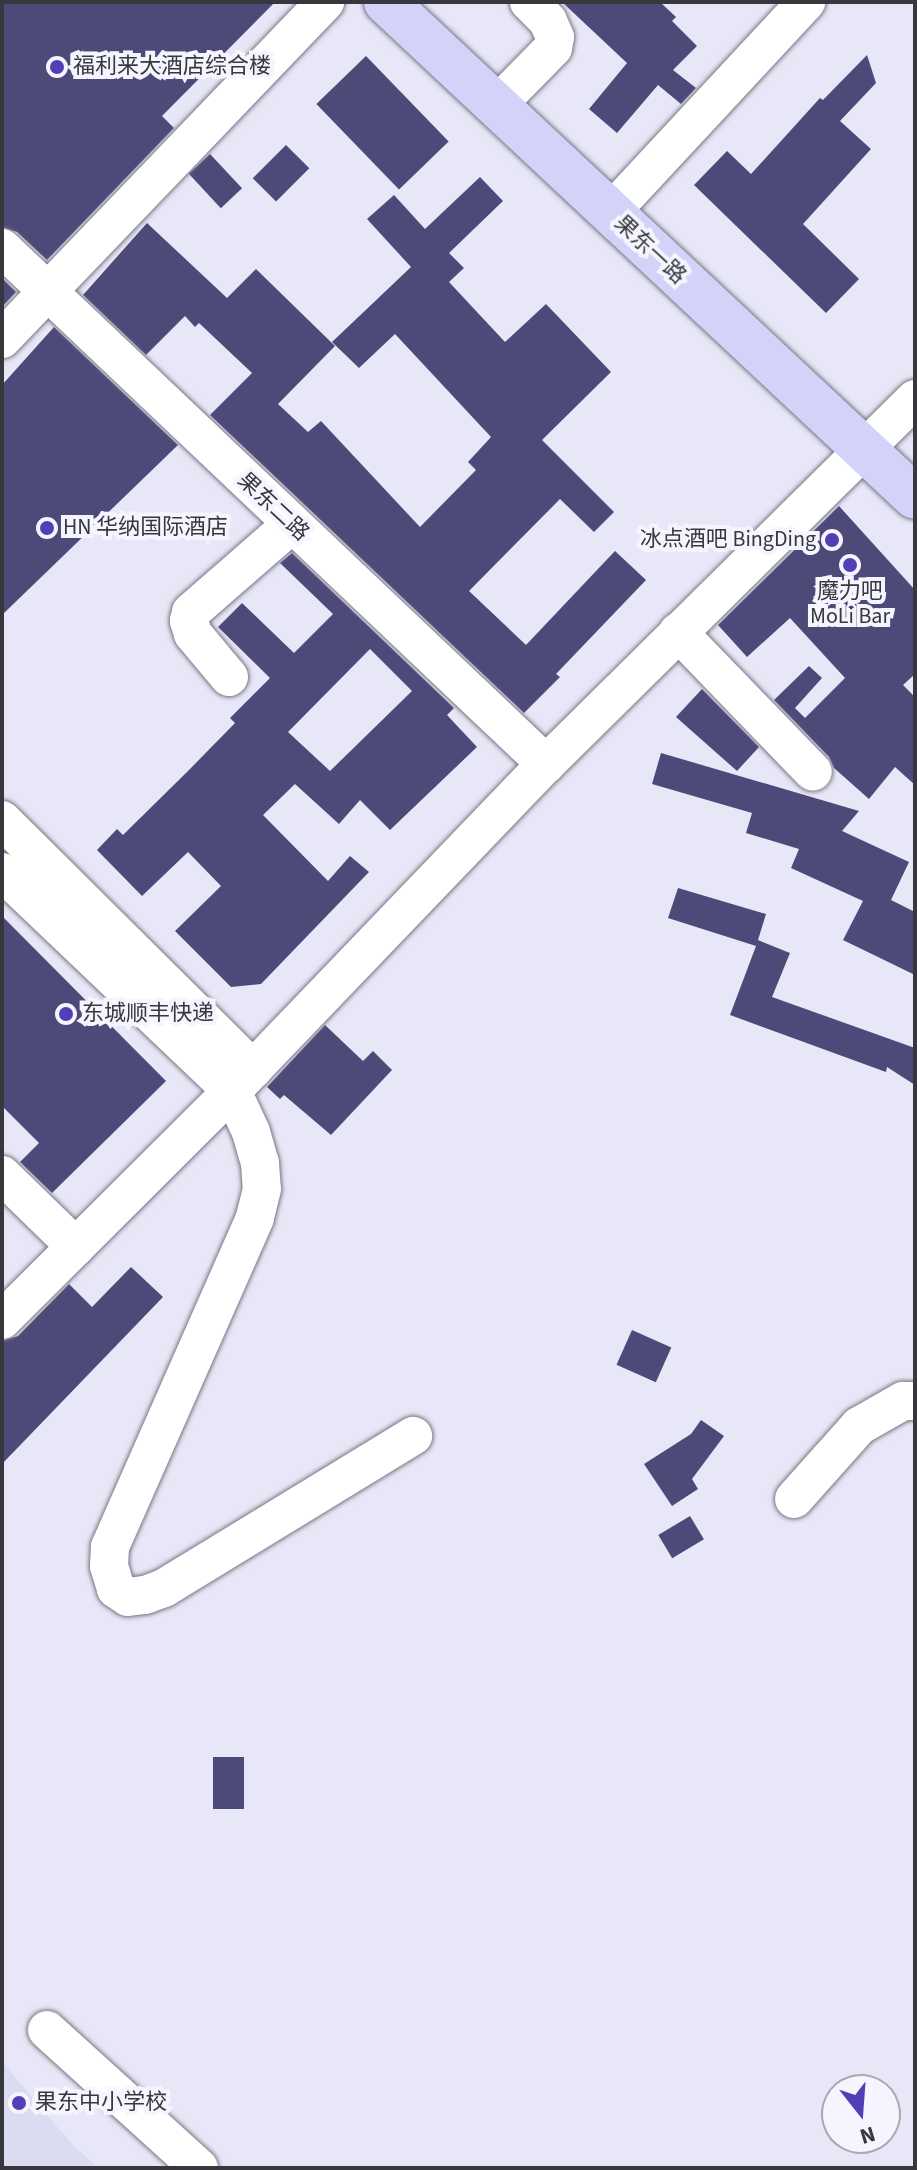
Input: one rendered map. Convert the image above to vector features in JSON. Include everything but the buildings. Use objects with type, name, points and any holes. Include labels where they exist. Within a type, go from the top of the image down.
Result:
[{"type":"main road","name":"果东一路","points":[[386,2],[915,497]]},
{"type":"street","points":[[2,339],[325,2]]},
{"type":"street","points":[[497,105],[553,48],[555,37],[548,21],[529,2]]},
{"type":"street","points":[[611,212],[806,2]]},
{"type":"street","name":"果东二路","points":[[2,248],[546,764]]},
{"type":"street","points":[[2,1320],[242,1080],[546,764],[915,399]]},
{"type":"street","points":[[229,677],[193,634],[189,621],[191,612],[292,524]]},
{"type":"street","points":[[678,632],[813,772]]},
{"type":"street","points":[[2,820],[242,1080],[262,1189],[255,1218],[110,1547],[109,1566],[116,1589],[128,1597],[164,1588],[413,1436]]},
{"type":"street","points":[[2,872],[242,1080]]},
{"type":"street","points":[[2,1175],[76,1247]]},
{"type":"street","points":[[794,1499],[859,1426],[903,1401],[915,1401]]},
{"type":"street","points":[[47,2030],[199,2168]]},
{"type":"shaded area","name":"果东中小学校","points":[[2,2062],[72,2144],[98,2168],[2,2168]]},
{"type":"place","name":"福利来大酒店综合楼","points":[[57,67]]},
{"type":"place","name":"HN 华纳国际酒店","points":[[47,528]]},
{"type":"place","name":"冰点酒吧 BingDing","points":[[832,540]]},
{"type":"place","name":"魔力吧 MoLi Bar","points":[[850,565]]},
{"type":"place","name":"东城顺丰快递","points":[[66,1014]]},
{"type":"place","name":"果东中小学校","points":[[19,2103]]}]
